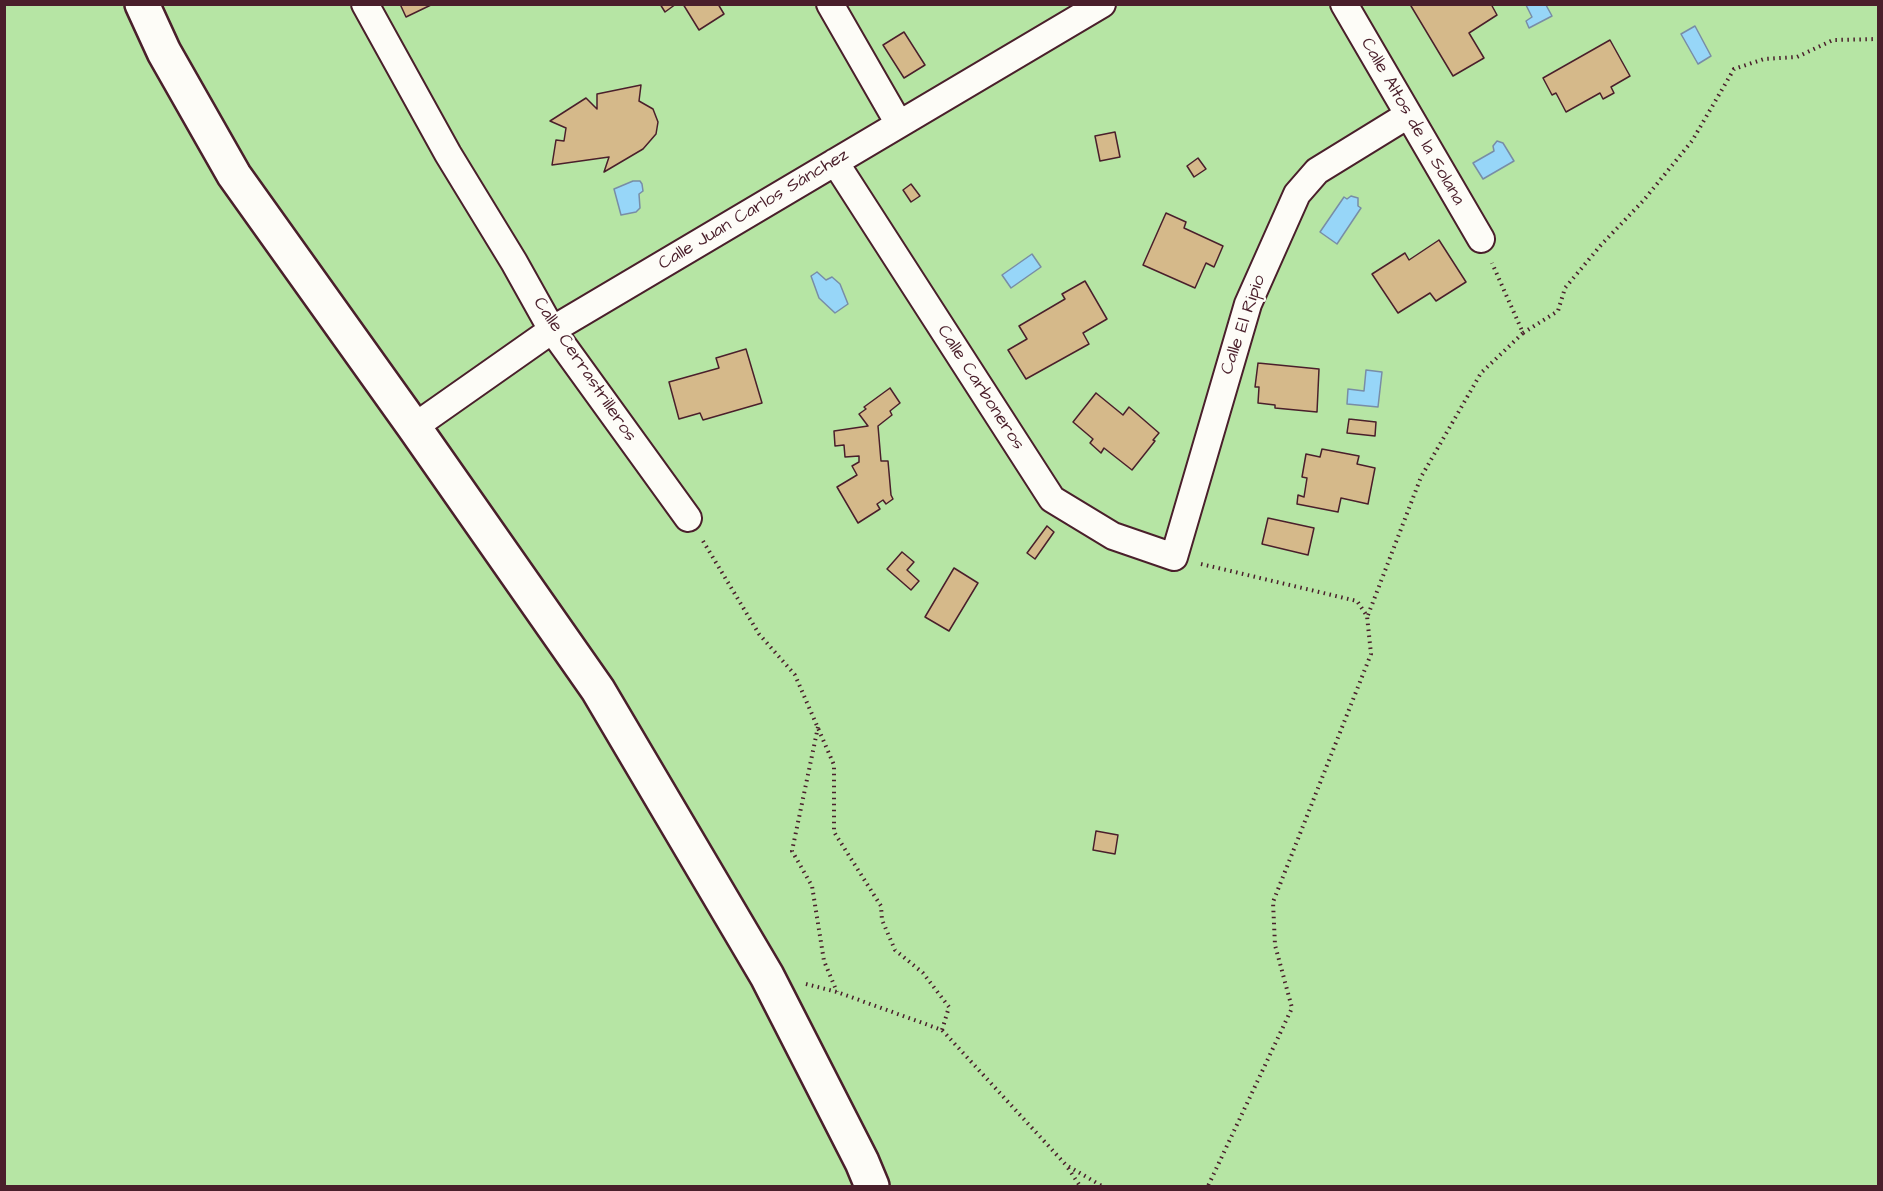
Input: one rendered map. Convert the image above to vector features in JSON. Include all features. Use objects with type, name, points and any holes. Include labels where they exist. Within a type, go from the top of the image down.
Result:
[{"type":"main road","points":[[142,4],[164,52],[234,175],[598,690],[767,975],[872,1186]]},
{"type":"street","name":"Calle Cerrastrilleros","points":[[365,4],[448,154],[514,262],[552,330],[688,518]]},
{"type":"street","points":[[830,4],[898,124]]},
{"type":"street","name":"Calle Juan Carlos Sánchez","points":[[414,427],[552,330],[1102,4]]},
{"type":"street","name":"Calle Altos de la Solana","points":[[1344,4],[1481,238]]},
{"type":"street","name":"Calle El Ripio","points":[[1174,557],[1248,304],[1297,194],[1317,171],[1408,115]]},
{"type":"street","name":"Calle Carboneros","points":[[835,162],[1052,499],[1113,537],[1174,557]]},
{"type":"path","points":[[1208,1186],[1292,1008],[1275,945],[1273,902],[1371,654],[1367,616],[1421,477],[1481,373],[1523,333],[1558,310],[1565,288],[1643,201],[1692,141],[1734,69],[1764,59],[1797,57],[1833,40],[1878,39]]},
{"type":"path","points":[[1481,238],[1523,333]]},
{"type":"path","points":[[688,518],[759,634],[795,675],[834,765],[834,832],[881,906],[882,920],[895,950],[923,973],[949,1007],[942,1030]]},
{"type":"path","points":[[1174,557],[1357,601],[1367,616]]},
{"type":"path","points":[[819,726],[792,852],[812,886],[824,961],[837,992]]},
{"type":"path","points":[[767,975],[837,992],[942,1030],[1066,1165],[1080,1186]]},
{"type":"path","points":[[1066,1165],[1102,1186]]},
{"type":"green space","points":[[5,5],[1878,5],[1878,1186],[5,1186]]},
{"type":"water","points":[[1526,5],[1546,5],[1552,16],[1529,28],[1526,21],[1532,17]]},
{"type":"water","points":[[1695,26],[1711,56],[1698,64],[1681,34]]},
{"type":"water","points":[[1497,141],[1503,143],[1514,161],[1483,179],[1473,163],[1494,151],[1493,146]]},
{"type":"water","points":[[633,181],[640,181],[642,184],[643,191],[639,194],[640,208],[636,212],[621,215],[614,189]]},
{"type":"water","points":[[1351,196],[1358,198],[1358,206],[1361,208],[1337,244],[1320,232],[1344,197],[1347,199]]},
{"type":"water","points":[[1032,254],[1041,267],[1011,288],[1002,275]]},
{"type":"water","points":[[817,272],[826,280],[832,277],[840,284],[848,304],[835,313],[819,298],[811,276]]},
{"type":"water","points":[[1366,370],[1382,372],[1378,407],[1347,404],[1348,389],[1364,391]]},
{"type":"building","points":[[400,4],[433,4],[406,17]]},
{"type":"building","points":[[660,4],[676,4],[665,12]]},
{"type":"building","points":[[683,4],[718,4],[724,14],[699,30]]},
{"type":"building","points":[[1413,4],[1491,4],[1497,15],[1469,33],[1484,58],[1453,76],[1411,6]]},
{"type":"building","points":[[904,32],[925,65],[904,78],[883,45]]},
{"type":"building","points":[[1610,40],[1630,76],[1611,87],[1614,93],[1603,99],[1600,93],[1566,112],[1556,93],[1552,95],[1543,78]]},
{"type":"building","points":[[641,85],[639,101],[653,109],[658,122],[656,134],[643,149],[604,172],[609,157],[552,165],[556,140],[564,141],[566,128],[550,121],[586,98],[597,109],[597,94]]},
{"type":"building","points":[[1115,132],[1120,157],[1100,161],[1095,136]]},
{"type":"building","points":[[1198,158],[1206,169],[1194,177],[1187,166]]},
{"type":"building","points":[[911,184],[920,196],[911,202],[903,190]]},
{"type":"building","points":[[1166,213],[1186,222],[1184,228],[1223,246],[1214,267],[1206,263],[1195,288],[1143,265]]},
{"type":"building","points":[[1439,240],[1466,282],[1436,301],[1430,293],[1398,313],[1372,274],[1405,253],[1409,260]]},
{"type":"building","points":[[1085,281],[1107,319],[1083,333],[1089,344],[1026,379],[1008,350],[1027,339],[1019,326],[1065,299],[1062,294]]},
{"type":"building","points":[[746,349],[762,403],[703,420],[700,413],[679,419],[669,382],[719,368],[716,358]]},
{"type":"building","points":[[1258,363],[1319,369],[1317,412],[1275,408],[1275,405],[1258,403],[1259,387],[1255,387]]},
{"type":"building","points":[[890,388],[900,403],[890,411],[892,415],[878,426],[881,461],[888,461],[893,499],[886,504],[883,500],[877,504],[880,509],[858,523],[837,487],[857,475],[852,466],[859,462],[859,456],[845,457],[844,445],[835,446],[834,431],[868,426],[859,414],[866,409],[864,407]]},
{"type":"building","points":[[1096,393],[1123,415],[1129,407],[1159,433],[1132,470],[1104,448],[1101,453],[1090,443],[1093,439],[1073,422]]},
{"type":"building","points":[[1349,419],[1376,422],[1375,436],[1347,433]]},
{"type":"building","points":[[1322,449],[1359,456],[1357,464],[1375,468],[1368,504],[1341,498],[1338,512],[1297,504],[1298,495],[1304,497],[1307,478],[1302,477],[1306,454],[1320,457]]},
{"type":"building","points":[[1268,518],[1314,528],[1308,555],[1262,544]]},
{"type":"building","points":[[1047,526],[1054,532],[1035,559],[1027,553]]},
{"type":"building","points":[[902,552],[914,562],[907,570],[919,581],[911,590],[887,569]]},
{"type":"building","points":[[954,568],[978,583],[949,631],[925,617]]},
{"type":"building","points":[[1096,831],[1118,835],[1115,854],[1093,850]]}]
